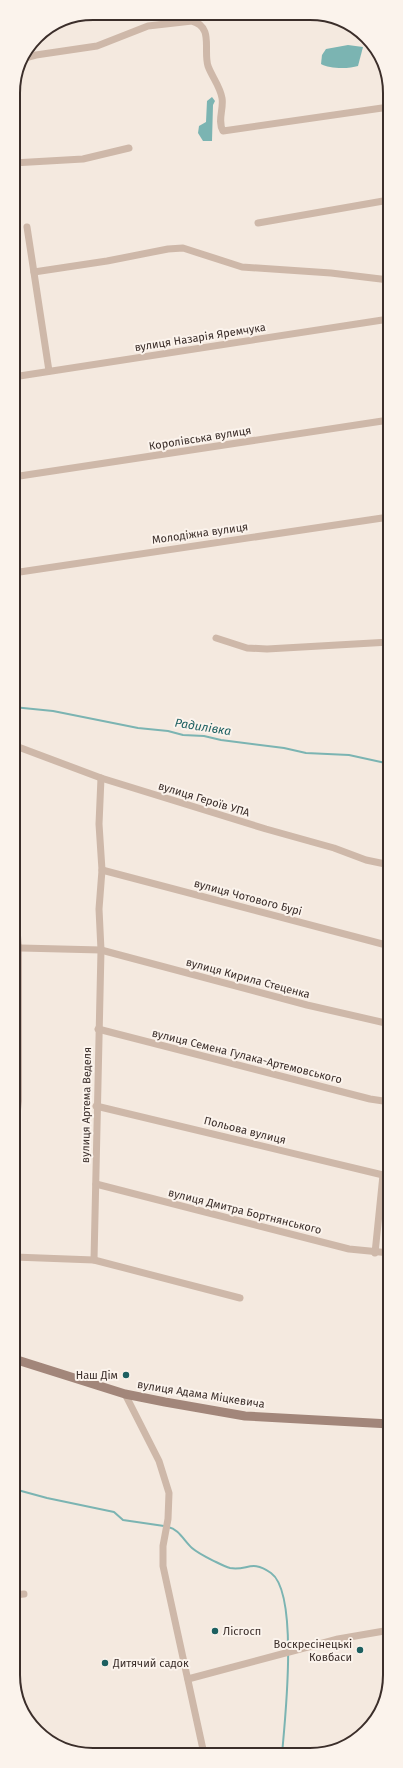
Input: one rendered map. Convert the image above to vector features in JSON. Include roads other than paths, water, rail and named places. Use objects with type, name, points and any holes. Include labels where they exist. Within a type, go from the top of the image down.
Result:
[{"type":"street","points":[[29,56],[97,46],[139,29],[157,24],[184,21],[197,22],[206,33],[208,66],[220,90],[222,99],[220,127],[223,131],[383,108]]},
{"type":"street","points":[[20,163],[83,159],[129,148]]},
{"type":"street","points":[[258,223],[383,201]]},
{"type":"street","points":[[27,227],[49,371]]},
{"type":"street","points":[[34,272],[107,262],[168,249],[183,248],[242,267],[316,272],[383,279]]},
{"type":"street","name":"вулиця Назарія Яремчука","points":[[20,376],[383,319]]},
{"type":"street","name":"Королівська вулиця","points":[[20,476],[383,421]]},
{"type":"street","name":"Молодіжна вулиця","points":[[20,572],[383,518]]},
{"type":"street","points":[[216,638],[247,648],[267,649],[383,642]]},
{"type":"street","name":"вулиця Героїв УПА","points":[[20,748],[101,778],[266,830],[334,848],[366,860],[383,864]]},
{"type":"street","name":"вулиця Артема Веделя","points":[[94,1260],[96,1106],[101,950],[99,909],[102,870],[99,824],[101,778]]},
{"type":"street","name":"вулиця Чотового Бурі","points":[[102,870],[383,944]]},
{"type":"street","name":"вулиця Кирила Стеценка","points":[[20,946],[101,950],[307,1006],[383,1022]]},
{"type":"street","name":"вулиця Семена Гулака-Артемовського","points":[[98,1029],[383,1101]]},
{"type":"street","name":"Польова вулиця","points":[[96,1106],[383,1174]]},
{"type":"street","name":"вулиця Дмитра Бортнянського","points":[[96,1184],[349,1249],[383,1253]]},
{"type":"street","points":[[375,1253],[383,1196]]},
{"type":"street","points":[[20,1256],[94,1260],[240,1298]]},
{"type":"street","name":"вулиця Адама Міцкевича","points":[[20,1361],[125,1394],[245,1416],[383,1424]]},
{"type":"street","points":[[125,1394],[165,1477],[169,1493],[163,1566],[203,1748]]},
{"type":"street","points":[[20,1594],[24,1594]]},
{"type":"street","points":[[188,1679],[338,1639],[383,1631]]},
{"type":"water","points":[[348,45],[363,47],[358,66],[339,68],[321,64],[322,55],[326,49]]},
{"type":"water","points":[[212,97],[215,101],[213,105],[212,141],[203,141],[198,133],[199,126],[206,122],[207,101]]},
{"type":"waterway","name":"Радилівка","points":[[20,708],[53,711],[138,728],[168,731],[183,735],[204,736],[221,740],[284,748],[306,753],[349,755],[383,762]]},
{"type":"waterway","points":[[20,1491],[114,1512],[123,1520],[164,1526]]},
{"type":"waterway","points":[[168,1527],[175,1530],[192,1548],[207,1557],[230,1568],[236,1569],[254,1566],[259,1567],[271,1573],[280,1585],[285,1605],[288,1630],[287,1687],[282,1748]]},
{"type":"place","name":"Наш Дім","points":[[126,1375]]},
{"type":"place","name":"Лісгосп","points":[[215,1631]]},
{"type":"place","name":"Воскресінецькі Ковбаси","points":[[360,1650]]},
{"type":"place","name":"Дитячий садок","points":[[105,1663]]}]
